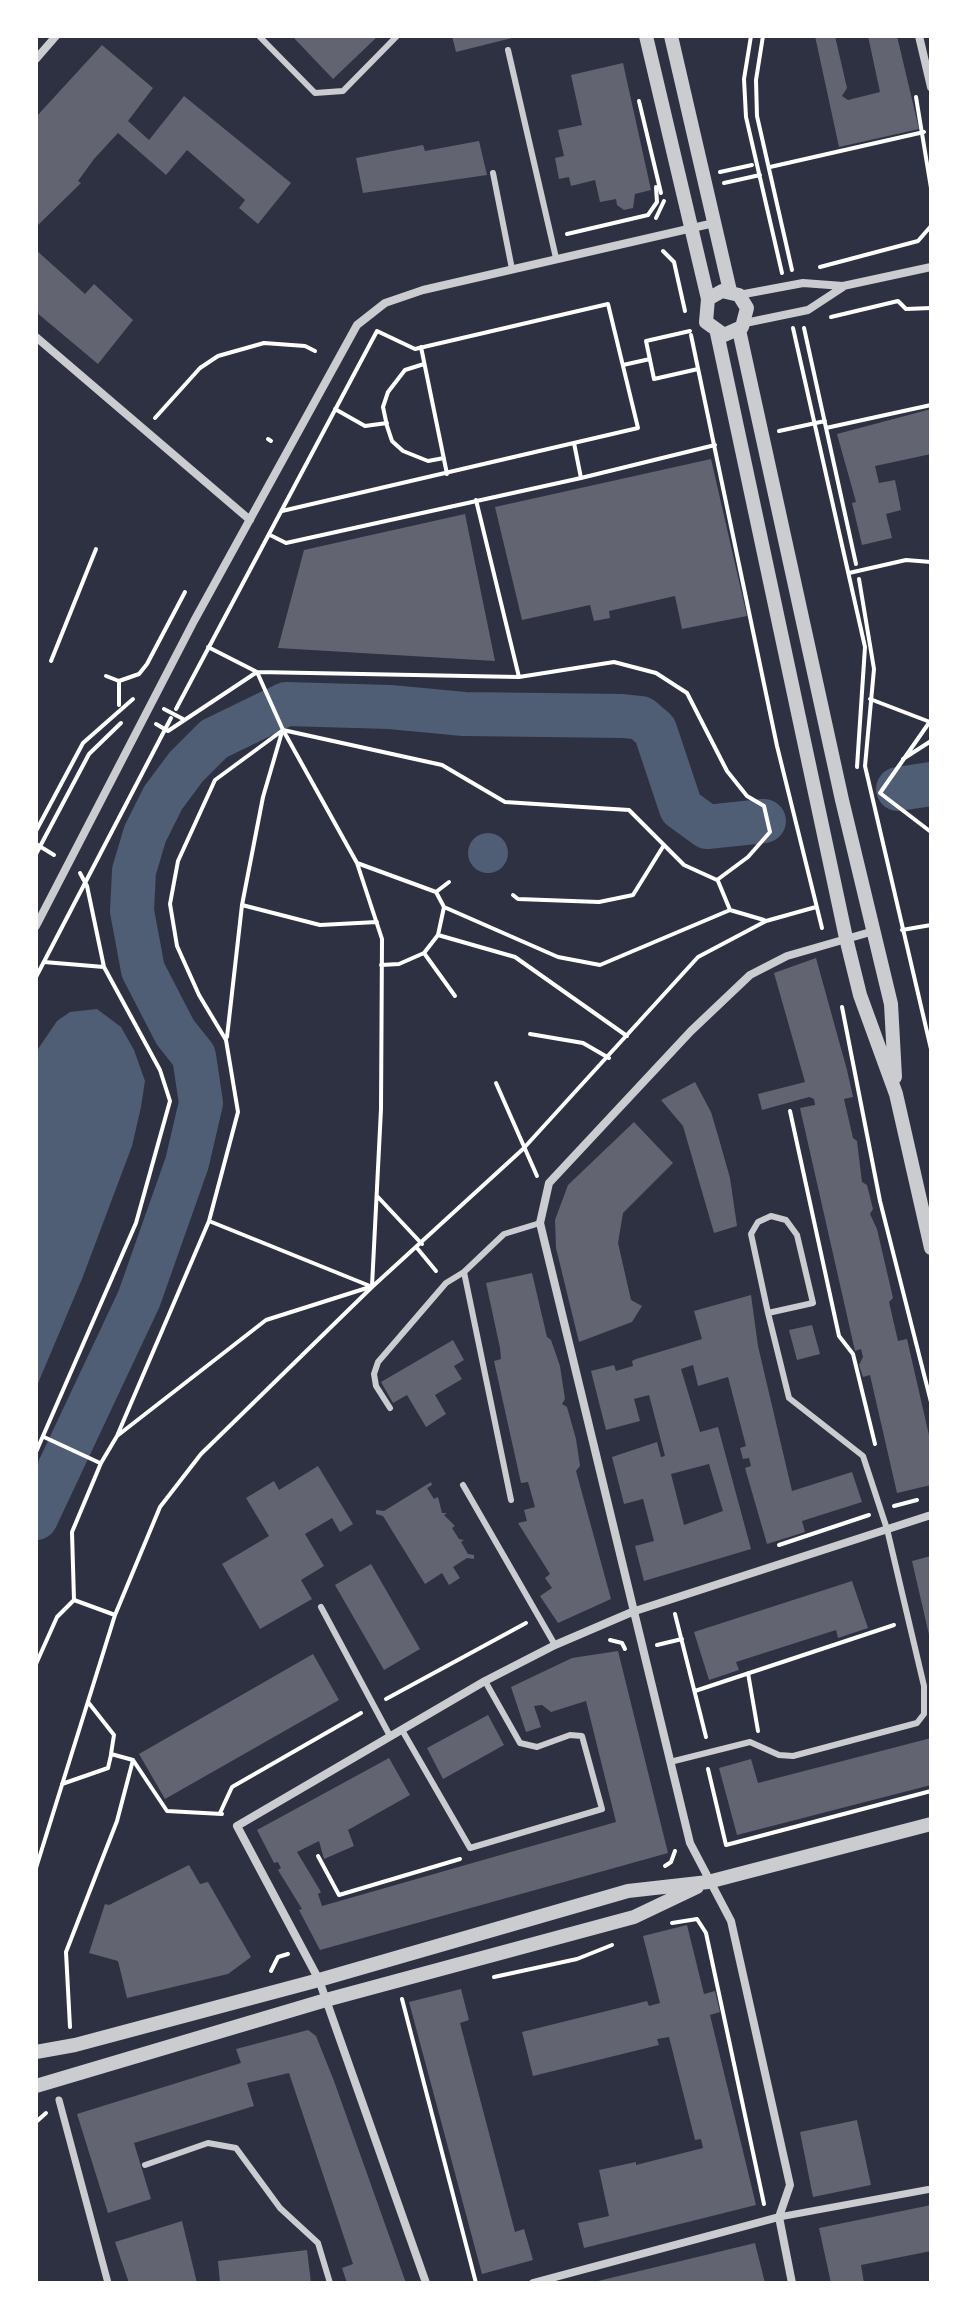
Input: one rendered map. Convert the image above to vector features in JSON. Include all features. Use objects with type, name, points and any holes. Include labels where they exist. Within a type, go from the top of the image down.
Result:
[{"type":"street","points":[[36,59],[56,36]]},
{"type":"street","points":[[646,36],[708,299],[706,322],[717,333],[846,938],[860,995],[896,1094],[931,1248]]},
{"type":"street","points":[[671,36],[714,223],[735,293],[747,308],[742,327],[891,1004],[896,1094]]},
{"type":"street","points":[[919,36],[931,87]]},
{"type":"street","points":[[36,926],[250,520],[357,325],[401,296],[714,223]]},
{"type":"street","points":[[708,299],[722,291],[735,293],[803,283],[843,286],[931,267]]},
{"type":"street","points":[[717,333],[732,334],[742,327],[808,310],[843,286]]},
{"type":"street","points":[[36,337],[250,520]]},
{"type":"street","points":[[792,2283],[779,2217],[790,2185],[731,1921],[690,1843],[540,1223],[549,1183],[610,1116],[750,975],[787,956],[874,931]]},
{"type":"street","points":[[426,2283],[319,1980],[237,1826],[485,1681],[555,1645],[632,1612],[931,1515]]},
{"type":"street","points":[[36,2052],[75,2045],[319,1980],[628,1891],[708,1882],[931,1824]]},
{"type":"street","points":[[36,2086],[326,2000],[634,1917],[708,1882]]},
{"type":"street","points":[[59,2100],[108,2283]]},
{"type":"street","points":[[533,2283],[779,2217],[931,2189]]},
{"type":"lane","points":[[259,36],[315,93],[343,91],[397,36]]},
{"type":"lane","points":[[508,50],[556,258]]},
{"type":"lane","points":[[493,173],[512,269]]},
{"type":"lane","points":[[670,1762],[750,1742],[779,1755],[793,1756],[917,1723],[924,1714],[924,1686],[887,1529],[863,1456],[789,1398],[768,1313],[751,1234],[758,1222],[771,1216],[786,1220],[797,1235],[813,1303],[768,1313]]},
{"type":"lane","points":[[390,1408],[376,1386],[374,1374],[378,1362],[446,1283],[464,1272],[504,1234],[540,1223]]},
{"type":"lane","points":[[464,1272],[511,1500]]},
{"type":"lane","points":[[463,1485],[555,1645]]},
{"type":"lane","points":[[321,1607],[390,1736]]},
{"type":"lane","points":[[402,1730],[470,1848],[602,1809],[582,1736],[570,1735],[537,1747],[520,1743],[485,1681]]},
{"type":"lane","points":[[145,2165],[208,2143],[236,2148],[280,2208],[318,2243],[330,2283]]},
{"type":"path","points":[[751,36],[744,103],[783,278]]},
{"type":"path","points":[[763,36],[755,89],[795,274]]},
{"type":"path","points":[[915,91],[924,117],[931,188]]},
{"type":"path","points":[[566,241],[656,218],[664,206],[638,96]]},
{"type":"path","points":[[761,163],[769,164],[924,132]]},
{"type":"path","points":[[714,174],[752,165]]},
{"type":"path","points":[[716,185],[760,175]]},
{"type":"path","points":[[657,185],[666,184]]},
{"type":"path","points":[[561,235],[648,216],[657,202],[657,185]]},
{"type":"path","points":[[812,268],[918,241],[931,226]]},
{"type":"path","points":[[656,253],[666,251],[674,262],[777,746],[826,943]]},
{"type":"path","points":[[818,320],[898,301],[906,309],[931,308]]},
{"type":"path","points":[[36,977],[377,331],[400,345],[421,347],[608,304],[638,428],[282,511]]},
{"type":"path","points":[[803,320],[856,564]]},
{"type":"path","points":[[792,323],[866,661],[856,740],[858,777]]},
{"type":"path","points":[[690,331],[646,341],[654,379],[698,369]]},
{"type":"path","points":[[155,418],[200,368],[218,356],[264,343],[305,346],[315,351]]},
{"type":"path","points":[[421,347],[447,474]]},
{"type":"path","points":[[623,365],[650,359]]},
{"type":"path","points":[[424,364],[405,370],[388,392],[383,407],[392,441],[403,451],[428,461],[444,458]]},
{"type":"path","points":[[826,428],[931,405]]},
{"type":"path","points":[[335,409],[365,426],[387,423]]},
{"type":"path","points":[[574,443],[581,478]]},
{"type":"path","points":[[270,535],[286,543],[715,445]]},
{"type":"path","points":[[476,500],[519,677]]},
{"type":"path","points":[[51,661],[96,549]]},
{"type":"path","points":[[849,573],[906,560],[931,562]]},
{"type":"path","points":[[859,579],[873,646],[865,766],[931,1049]]},
{"type":"path","points":[[106,676],[119,681],[139,674],[185,592]]},
{"type":"path","points":[[208,647],[257,672],[519,677],[614,662],[656,673],[687,693],[727,771],[747,796],[764,806],[770,832],[748,857],[717,880]]},
{"type":"path","points":[[257,672],[283,730],[357,863],[382,939],[372,1287]]},
{"type":"path","points":[[165,729],[257,672]]},
{"type":"path","points":[[119,681],[119,705]]},
{"type":"path","points":[[36,831],[83,743],[138,695]]},
{"type":"path","points":[[870,699],[930,721],[923,736],[901,760],[880,793],[931,832]]},
{"type":"path","points":[[174,714],[183,719]]},
{"type":"path","points":[[36,854],[38,845],[89,754],[121,722]]},
{"type":"path","points":[[152,722],[165,729]]},
{"type":"path","points":[[36,1664],[57,1617],[74,1600],[72,1532],[101,1463],[117,1436],[209,1221],[238,1112],[226,1040],[242,905],[263,797],[283,730]]},
{"type":"path","points":[[226,1040],[199,995],[177,946],[170,904],[178,861],[215,780],[283,730],[442,765],[504,805],[629,810],[684,865],[717,880],[730,910]]},
{"type":"path","points":[[901,760],[931,742],[923,736]]},
{"type":"path","points":[[38,845],[60,859]]},
{"type":"path","points":[[513,895],[518,899],[599,902],[633,895],[664,845]]},
{"type":"path","points":[[357,863],[436,892],[444,907],[558,957],[600,965],[730,910],[766,921]]},
{"type":"path","points":[[36,1452],[136,1223],[170,1101],[160,1070],[104,967],[85,883],[77,868]]},
{"type":"path","points":[[436,892],[449,882]]},
{"type":"path","points":[[242,905],[320,925],[377,922]]},
{"type":"path","points":[[381,965],[399,964],[424,953],[438,935],[444,907]]},
{"type":"path","points":[[36,1868],[115,1615],[160,1507],[201,1454],[372,1287],[523,1149],[698,957],[766,921],[816,907]]},
{"type":"path","points":[[902,930],[931,925]]},
{"type":"path","points":[[438,935],[515,957],[628,1036]]},
{"type":"path","points":[[424,953],[455,996]]},
{"type":"path","points":[[44,962],[104,967]]},
{"type":"path","points":[[841,1004],[880,1201],[931,1402]]},
{"type":"path","points":[[530,1034],[583,1043],[609,1058]]},
{"type":"path","points":[[496,1083],[523,1149],[545,1191]]},
{"type":"path","points":[[790,1111],[839,1336],[853,1354],[875,1446]]},
{"type":"path","points":[[377,1195],[446,1283]]},
{"type":"path","points":[[209,1221],[372,1287]]},
{"type":"path","points":[[117,1436],[266,1320],[372,1287]]},
{"type":"path","points":[[44,1437],[101,1463]]},
{"type":"path","points":[[766,1549],[931,1496]]},
{"type":"path","points":[[74,1600],[115,1615]]},
{"type":"path","points":[[689,1609],[675,1613],[710,1752],[707,1767],[726,1845],[931,1791]]},
{"type":"path","points":[[695,1691],[908,1620]]},
{"type":"path","points":[[599,1644],[613,1639],[622,1643],[627,1652]]},
{"type":"path","points":[[748,1673],[761,1745]]},
{"type":"path","points":[[62,1784],[108,1768],[114,1735],[88,1702]]},
{"type":"path","points":[[111,1754],[133,1760],[167,1811],[220,1813],[237,1826]]},
{"type":"path","points":[[70,2024],[66,1952],[117,1821],[133,1760]]},
{"type":"path","points":[[664,1866],[671,1862],[676,1849]]},
{"type":"path","points":[[318,1856],[339,1895],[463,1858]]},
{"type":"path","points":[[664,1925],[690,1918],[702,1923],[768,2221]]},
{"type":"path","points":[[262,1974],[271,1971],[278,1957],[302,1949]]},
{"type":"path","points":[[401,1995],[476,2283]]},
{"type":"path","points":[[58,2027],[85,2021]]},
{"type":"water","points":[[488,833],[502,839],[508,853],[502,867],[488,873],[474,867],[468,853],[474,839]]},
{"type":"water","points":[[97,1009],[121,1027],[134,1050],[145,1081],[141,1107],[132,1146],[82,1279],[36,1388],[36,1052],[57,1021],[70,1012]]},
{"type":"building","points":[[292,36],[378,36],[333,79]]},
{"type":"building","points":[[452,36],[516,36],[516,37],[456,52]]},
{"type":"building","points":[[815,36],[835,36],[847,88],[842,96],[848,100],[880,92],[868,36],[897,36],[919,129],[839,147]]},
{"type":"building","points":[[102,45],[153,88],[128,121],[149,140],[184,96],[291,183],[258,224],[239,208],[245,200],[187,150],[166,175],[118,133],[94,159],[78,181],[81,183],[36,227],[36,117]]},
{"type":"building","points":[[623,63],[651,190],[635,194],[633,208],[624,210],[617,205],[616,199],[600,202],[595,180],[571,186],[569,177],[559,179],[555,158],[564,156],[558,130],[582,125],[571,75]]},
{"type":"building","points":[[479,141],[487,175],[363,193],[356,158],[423,145],[425,151]]},
{"type":"building","points":[[36,250],[85,294],[94,284],[133,320],[98,364],[36,312]]},
{"type":"building","points":[[931,409],[931,454],[875,466],[879,483],[895,480],[901,510],[886,514],[892,538],[862,545],[852,503],[856,502],[837,434]]},
{"type":"building","points":[[711,459],[747,616],[682,629],[675,596],[609,611],[610,618],[594,621],[590,605],[522,620],[495,507]]},
{"type":"building","points":[[465,514],[495,661],[278,648],[304,550]]},
{"type":"building","points":[[816,958],[853,1097],[844,1099],[853,1138],[857,1141],[862,1182],[867,1185],[873,1209],[870,1214],[877,1229],[893,1298],[889,1302],[898,1341],[907,1339],[931,1444],[931,1485],[897,1493],[870,1375],[863,1377],[859,1365],[863,1357],[861,1349],[855,1351],[800,1108],[815,1105],[814,1099],[809,1097],[762,1110],[758,1094],[805,1082],[774,973]]},
{"type":"building","points":[[695,1082],[711,1112],[719,1139],[730,1178],[737,1226],[714,1233],[683,1126],[661,1100]]},
{"type":"building","points":[[634,1122],[673,1163],[623,1213],[618,1243],[631,1300],[642,1306],[632,1322],[579,1342],[556,1248],[555,1220],[568,1185]]},
{"type":"building","points":[[532,1273],[547,1337],[551,1340],[560,1366],[565,1399],[562,1404],[567,1407],[576,1439],[580,1466],[576,1471],[611,1599],[558,1623],[540,1596],[552,1588],[545,1578],[550,1574],[518,1523],[527,1521],[524,1510],[535,1507],[528,1482],[521,1483],[494,1361],[501,1359],[500,1348],[486,1283]]},
{"type":"building","points":[[751,1295],[758,1346],[792,1491],[852,1472],[862,1502],[802,1521],[805,1532],[767,1544],[745,1468],[751,1466],[749,1458],[743,1459],[740,1448],[746,1446],[728,1377],[698,1386],[693,1365],[681,1369],[700,1432],[718,1427],[751,1549],[644,1581],[635,1546],[654,1541],[643,1499],[624,1504],[612,1457],[657,1442],[661,1457],[665,1456],[649,1395],[634,1399],[640,1421],[606,1430],[591,1371],[614,1365],[616,1371],[633,1366],[632,1361],[636,1359],[702,1339],[694,1311]],"holes":[[[709,1464],[723,1511],[684,1525],[671,1474]]]},
{"type":"building","points":[[812,1325],[820,1354],[797,1360],[789,1330]]},
{"type":"building","points":[[453,1340],[464,1360],[454,1366],[462,1379],[435,1395],[446,1414],[426,1427],[407,1395],[393,1403],[381,1382]]},
{"type":"building","points":[[318,1466],[353,1524],[340,1532],[332,1518],[305,1534],[324,1566],[301,1580],[312,1599],[260,1629],[222,1564],[269,1536],[246,1498],[274,1481],[279,1490]]},
{"type":"building","points":[[431,1482],[432,1485],[427,1488],[434,1499],[438,1497],[442,1513],[447,1513],[444,1515],[455,1526],[452,1528],[459,1539],[464,1540],[461,1542],[468,1554],[474,1555],[474,1559],[467,1558],[453,1567],[460,1578],[449,1585],[442,1573],[425,1584],[383,1516],[376,1514],[376,1510],[384,1511]]},
{"type":"building","points":[[931,1556],[931,1639],[930,1639],[912,1561]]},
{"type":"building","points":[[371,1564],[420,1649],[384,1670],[335,1585]]},
{"type":"building","points":[[852,1581],[868,1628],[838,1638],[836,1630],[736,1662],[739,1670],[709,1680],[694,1632]]},
{"type":"building","points":[[618,1651],[668,1853],[320,1950],[299,1910],[302,1909],[278,1870],[281,1868],[278,1862],[274,1863],[257,1830],[389,1758],[410,1795],[348,1830],[354,1846],[324,1859],[319,1841],[297,1852],[321,1892],[318,1894],[322,1906],[616,1822],[586,1701],[551,1712],[542,1705],[534,1706],[541,1727],[526,1732],[511,1687],[572,1658]]},
{"type":"building","points":[[313,1654],[339,1700],[165,1799],[139,1754]]},
{"type":"building","points":[[488,1715],[504,1745],[443,1779],[427,1748]]},
{"type":"building","points":[[931,1738],[931,1785],[737,1835],[719,1768],[751,1759],[758,1783]]},
{"type":"building","points":[[189,1865],[200,1884],[208,1882],[251,1957],[228,1974],[127,1998],[118,1961],[89,1953],[105,1904],[109,1905]]},
{"type":"building","points":[[687,1925],[704,1994],[715,1991],[720,2012],[710,2015],[756,2205],[584,2248],[578,2223],[609,2216],[599,2170],[636,2162],[636,2165],[703,2148],[701,2139],[695,2140],[669,2037],[657,2039],[659,2045],[533,2076],[522,2032],[647,2001],[649,2006],[660,2003],[643,1936]]},
{"type":"building","points":[[461,1989],[469,2020],[460,2023],[515,2232],[524,2229],[533,2260],[482,2274],[409,2002]]},
{"type":"building","points":[[308,2030],[316,2036],[334,2081],[406,2283],[347,2283],[342,2268],[353,2264],[289,2073],[247,2083],[254,2106],[134,2143],[151,2199],[108,2213],[77,2114],[241,2063],[236,2049]]},
{"type":"building","points":[[857,2120],[871,2185],[813,2197],[800,2132]]},
{"type":"building","points":[[931,2205],[931,2251],[861,2265],[864,2283],[831,2283],[819,2228]]},
{"type":"building","points":[[182,2221],[197,2283],[129,2283],[115,2242]]},
{"type":"building","points":[[755,2243],[765,2283],[594,2283],[594,2282]]},
{"type":"building","points":[[307,2250],[311,2283],[220,2283],[218,2261]]},
{"type":"waterway","points":[[36,1518],[139,1299],[187,1163],[201,1103],[194,1056],[175,1032],[143,970],[132,911],[134,871],[145,834],[163,798],[186,767],[214,739],[286,704],[390,707],[464,714],[641,718],[655,730],[681,808],[707,827],[764,821]]},
{"type":"waterway","points":[[898,789],[931,784]]}]
